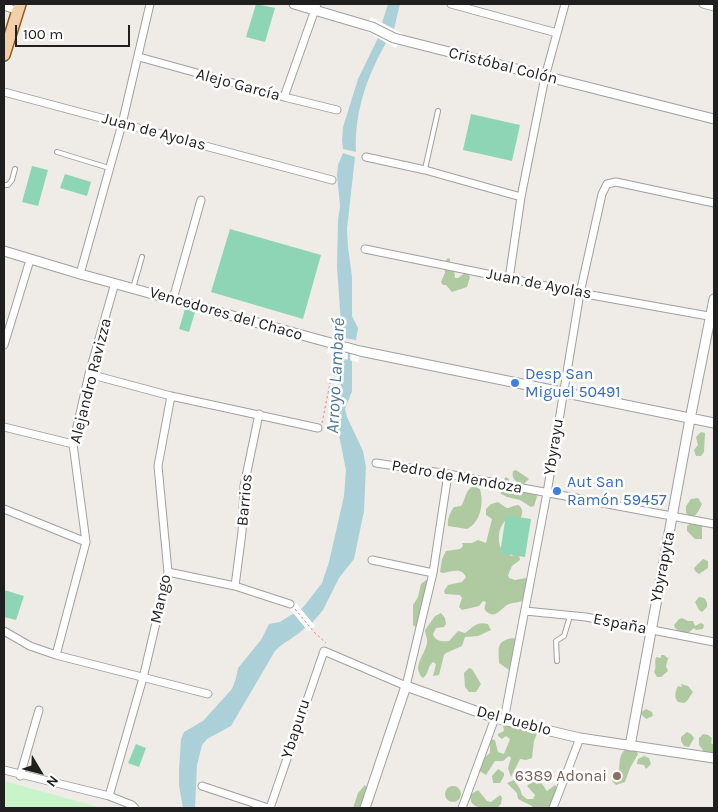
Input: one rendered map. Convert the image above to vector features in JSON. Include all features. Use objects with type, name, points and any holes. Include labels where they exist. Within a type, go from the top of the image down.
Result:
[{"type":"main road","points":[[4,31],[13,7]]},
{"type":"main road","points":[[4,55],[13,7]]},
{"type":"street","points":[[80,274],[122,124],[150,4]]},
{"type":"street","name":"Cristóbal Colón","points":[[294,4],[316,7],[372,27],[394,38],[714,119]]},
{"type":"street","points":[[451,4],[557,33]]},
{"type":"street","points":[[509,279],[521,197],[545,77],[565,4]]},
{"type":"street","points":[[703,4],[714,7]]},
{"type":"street","points":[[284,97],[316,7]]},
{"type":"street","name":"Alejo García","points":[[139,57],[338,110]]},
{"type":"street","name":"Juan de Ayolas","points":[[4,92],[332,180]]},
{"type":"street","points":[[366,157],[425,170],[521,197]]},
{"type":"street","name":"Ybyrayu","points":[[462,808],[499,719],[525,611],[547,493],[580,293],[602,194],[607,184],[616,182],[714,203]]},
{"type":"street","points":[[173,299],[201,200]]},
{"type":"street","name":"Juan de Ayolas","points":[[364,248],[509,279],[713,317]]},
{"type":"street","name":"Vencedores del Chaco","points":[[4,251],[30,260],[360,351],[714,423]]},
{"type":"street","points":[[4,345],[30,260]]},
{"type":"street","name":"Alejandro Ravizza","points":[[56,655],[86,542],[73,444],[89,374],[116,283]]},
{"type":"street","name":"Ybyrapyta","points":[[630,746],[690,418],[713,317],[714,299]]},
{"type":"street","points":[[89,374],[171,396],[318,428]]},
{"type":"street","name":"Mango","points":[[108,796],[143,678],[168,572],[158,466],[171,396]]},
{"type":"street","name":"Barrios","points":[[235,586],[242,532],[244,486],[259,414]]},
{"type":"street","points":[[4,426],[73,444]]},
{"type":"street","name":"Pedro de Mendoza","points":[[376,463],[448,474],[714,524]]},
{"type":"street","points":[[365,808],[406,686],[433,573],[448,474]]},
{"type":"street","points":[[4,509],[86,542]]},
{"type":"street","points":[[372,560],[433,573]]},
{"type":"street","points":[[168,572],[235,586],[292,605]]},
{"type":"street","name":"España","points":[[525,611],[586,618],[714,642]]},
{"type":"street","points":[[4,631],[30,646],[56,655],[208,694]]},
{"type":"street","name":"Del Pueblo","points":[[325,651],[406,686],[499,719],[580,738],[714,758]]},
{"type":"street","name":"Ybapuru","points":[[269,808],[325,651]]},
{"type":"street","points":[[20,776],[39,710]]},
{"type":"street","points":[[553,808],[580,738]]},
{"type":"street","points":[[4,770],[20,776],[108,796],[132,805],[135,808]]},
{"type":"street","points":[[202,786],[269,808]]},
{"type":"lane","points":[[425,170],[438,111]]},
{"type":"lane","points":[[57,152],[109,168]]},
{"type":"lane","points":[[4,184],[8,185],[12,180],[15,169]]},
{"type":"lane","points":[[133,288],[142,257]]},
{"type":"lane","points":[[557,661],[556,641],[564,636],[570,616]]},
{"type":"path","points":[[318,428],[321,426],[339,345]]},
{"type":"path","points":[[292,605],[312,630],[326,643],[325,651]]},
{"type":"green space","points":[[256,4],[275,8],[265,42],[246,37]]},
{"type":"green space","points":[[471,114],[520,125],[512,161],[463,150]]},
{"type":"green space","points":[[32,166],[48,170],[38,206],[22,202]]},
{"type":"green space","points":[[65,174],[91,182],[87,196],[60,188]]},
{"type":"green space","points":[[230,229],[321,255],[303,319],[211,292]]},
{"type":"green space","points":[[448,258],[454,268],[455,278],[465,273],[470,277],[467,287],[452,292],[441,282],[445,273],[444,263]]},
{"type":"green space","points":[[185,309],[195,312],[189,332],[179,329]]},
{"type":"green space","points":[[701,432],[705,433],[704,452],[701,456],[696,456],[694,450],[698,445],[696,437]]},
{"type":"green space","points":[[516,470],[529,479],[524,484],[514,479],[513,471]]},
{"type":"green space","points":[[506,477],[509,479],[509,482],[535,489],[537,497],[534,506],[531,507],[520,500],[501,494],[500,484]]},
{"type":"green space","points":[[474,486],[480,489],[482,500],[476,522],[467,529],[448,526],[448,519],[454,507],[461,506],[467,492]]},
{"type":"green space","points":[[698,498],[702,504],[696,515],[691,517],[686,513],[686,506],[691,499]]},
{"type":"green space","points":[[498,502],[508,508],[518,505],[522,510],[519,520],[505,521],[499,533],[499,540],[500,547],[510,553],[510,556],[519,554],[520,560],[512,566],[508,575],[509,578],[515,580],[526,578],[528,588],[526,599],[507,605],[495,614],[490,614],[485,610],[486,602],[483,601],[479,606],[462,610],[459,607],[462,598],[460,595],[445,594],[444,591],[448,585],[462,582],[466,577],[459,571],[440,572],[442,559],[446,551],[460,549],[463,546],[462,543],[472,543],[478,540],[486,543],[492,519],[486,515],[486,509],[491,504]]},
{"type":"green space","points":[[506,515],[531,519],[525,557],[500,553]]},
{"type":"green space","points":[[692,523],[702,525],[702,539],[695,539],[687,531],[687,526]]},
{"type":"green space","points":[[703,559],[708,561],[708,568],[699,574],[694,568]]},
{"type":"green space","points":[[426,580],[428,582],[418,629],[413,625],[413,605],[418,597],[421,584]]},
{"type":"green space","points":[[4,590],[24,596],[16,620],[4,617]]},
{"type":"green space","points":[[699,597],[706,600],[707,603],[707,607],[702,612],[695,602]]},
{"type":"green space","points":[[441,613],[445,618],[446,624],[444,627],[436,628],[433,634],[439,640],[449,641],[458,631],[465,633],[481,623],[488,624],[491,630],[478,636],[465,637],[462,646],[444,655],[439,675],[433,676],[436,664],[433,662],[423,678],[418,670],[418,665],[427,643],[425,630],[435,616]]},
{"type":"green space","points":[[682,618],[693,621],[695,626],[701,623],[704,625],[703,629],[696,630],[694,628],[688,633],[680,632],[674,625]]},
{"type":"green space","points":[[516,639],[512,672],[499,663],[499,646],[503,641]]},
{"type":"green space","points":[[661,655],[669,659],[666,666],[668,671],[661,677],[657,677],[654,672],[655,659],[656,657],[661,658]]},
{"type":"green space","points":[[469,668],[472,669],[481,684],[476,692],[469,692],[465,687],[464,673]]},
{"type":"green space","points":[[681,684],[688,686],[693,692],[684,703],[678,702],[675,696],[678,686],[682,687]]},
{"type":"green space","points":[[646,709],[652,712],[653,716],[646,719],[640,713]]},
{"type":"green space","points":[[505,723],[538,731],[534,741],[532,758],[520,759],[511,777],[508,768],[511,758],[509,756],[503,761],[495,761],[486,775],[478,770],[479,762],[490,753],[491,739],[495,740],[498,752],[504,754],[510,739],[506,736],[502,739],[498,734],[504,731],[503,725]]},
{"type":"green space","points":[[687,732],[694,738],[689,747],[684,746],[681,741],[681,737]]},
{"type":"green space","points":[[703,734],[712,738],[711,743],[714,745],[714,757],[703,753],[699,745],[699,738]]},
{"type":"green space","points":[[136,744],[146,748],[139,767],[128,763]]},
{"type":"green space","points":[[629,747],[635,749],[638,754],[625,782],[616,785],[612,781],[619,773],[621,755]]},
{"type":"green space","points":[[644,756],[649,758],[651,764],[646,769],[644,765],[637,764],[638,759]]},
{"type":"green space","points":[[498,769],[504,773],[504,776],[500,783],[493,783],[492,776]]},
{"type":"green space","points":[[536,778],[547,791],[555,785],[557,788],[550,808],[533,808],[518,799],[517,793],[507,783],[514,780],[522,795],[527,799],[533,799],[535,795],[527,786]]},
{"type":"green space","points":[[4,781],[102,808],[4,808]]},
{"type":"green space","points":[[365,785],[368,790],[362,808],[353,808],[358,793]]},
{"type":"green space","points":[[453,786],[459,788],[461,794],[459,800],[453,802],[447,800],[445,794],[447,788]]},
{"type":"green space","points":[[478,790],[487,801],[491,802],[500,795],[502,797],[501,804],[497,808],[475,806],[470,795]]},
{"type":"water","points":[[388,4],[400,4],[394,29],[382,23]]},
{"type":"water","points":[[378,38],[386,43],[373,68],[363,95],[357,123],[356,152],[343,149],[343,127],[358,79]]},
{"type":"water","points":[[343,153],[355,157],[347,229],[352,277],[352,316],[358,328],[356,340],[338,337],[341,324],[337,267],[340,206],[337,175],[338,165]]},
{"type":"water","points":[[341,358],[352,361],[352,391],[345,409],[363,451],[366,467],[364,511],[354,559],[339,578],[323,610],[312,623],[300,610],[322,583],[329,562],[344,496],[346,470],[336,420],[338,397],[343,376]]},
{"type":"water","points":[[294,613],[306,627],[275,651],[231,726],[207,739],[202,745],[197,765],[195,808],[183,808],[179,785],[179,770],[181,739],[184,732],[203,721],[232,689],[238,668],[261,640],[269,624],[280,622]]},
{"type":"pier","points":[[371,17],[403,34],[396,48],[364,30]]},
{"type":"pier","points":[[332,337],[363,346],[358,362],[327,353]]},
{"type":"pier","points":[[296,603],[315,626],[308,631],[289,608]]},
{"type":"waterway","name":"Arroyo Lambaré","points":[[349,350],[349,362]]},
{"type":"place","name":"Desp San Miguel 50491","points":[[515,383]]},
{"type":"place","name":"Aut San Ramón 59457","points":[[557,491]]},
{"type":"place","name":"6389 Adonai","points":[[617,776]]}]
